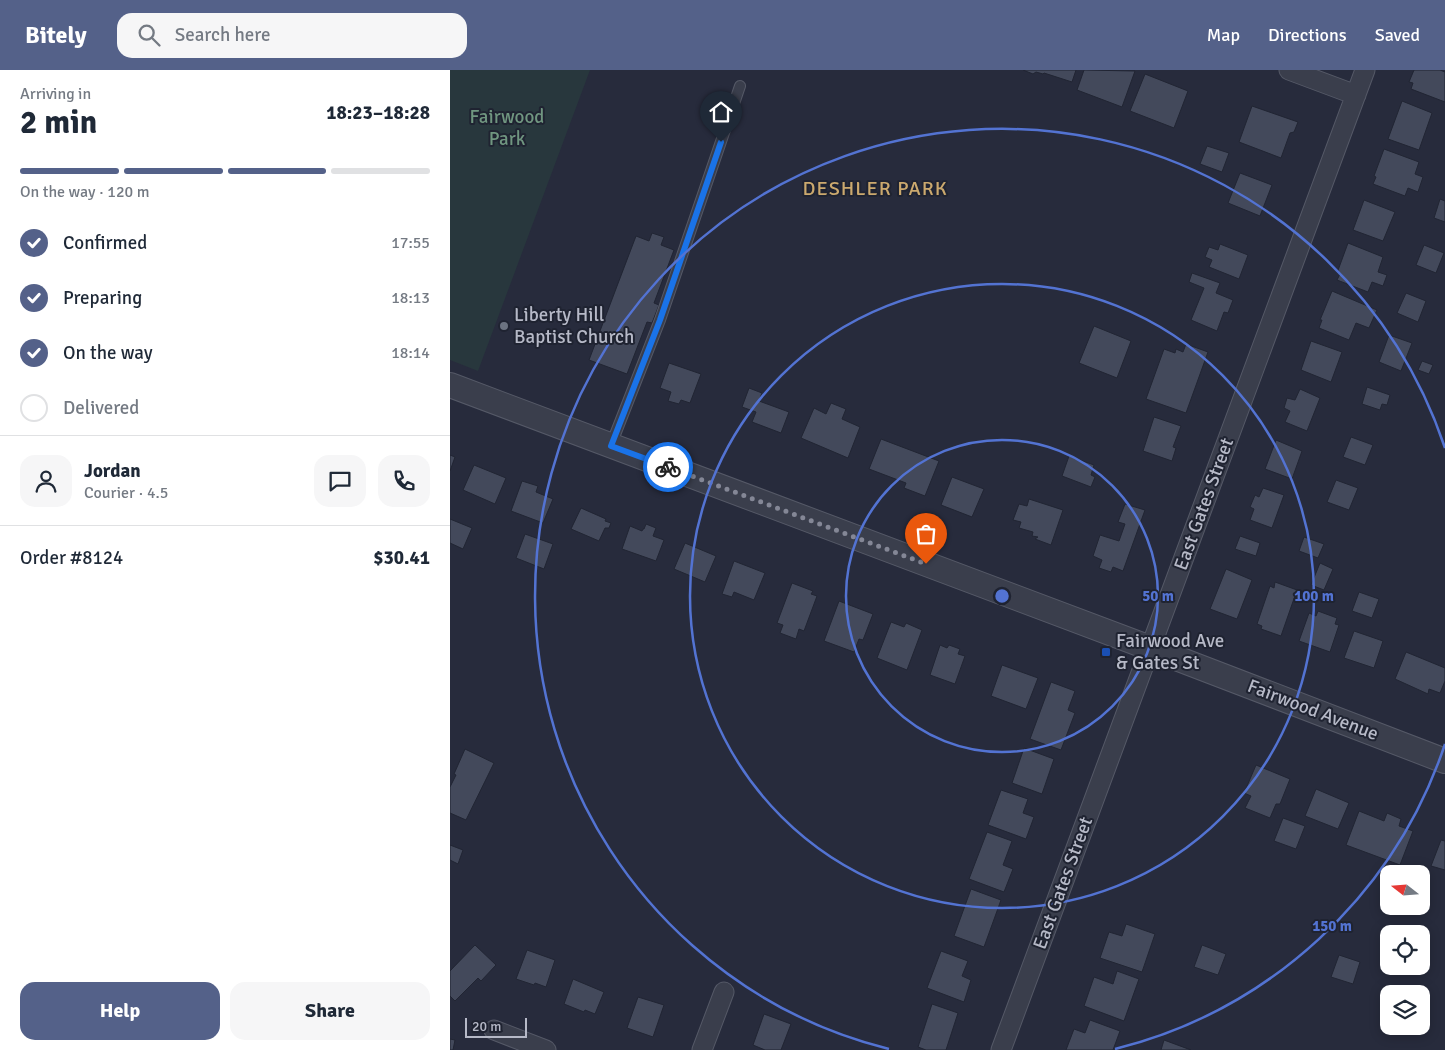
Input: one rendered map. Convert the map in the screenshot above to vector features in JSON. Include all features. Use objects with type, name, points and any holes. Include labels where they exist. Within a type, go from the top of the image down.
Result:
[{"type":"street","points":[[1289,70],[1356,95]]},
{"type":"street","name":"East Gates Street","points":[[1001,1050],[1366,70]]},
{"type":"street","name":"Fairwood Avenue","points":[[450,385],[1445,761]]},
{"type":"street","points":[[702,1050],[724,992]]},
{"type":"street","points":[[494,1030],[546,1050]]},
{"type":"lane","points":[[611,446],[681,261],[740,86]]},
{"type":"green space","name":"Fairwood Park","points":[[450,70],[590,70],[478,371],[450,360]]},
{"type":"building","points":[[1023,70],[1076,70],[1072,82],[1044,73],[1036,72],[1033,74]]},
{"type":"building","points":[[1084,70],[1135,71],[1122,107],[1077,90]]},
{"type":"building","points":[[1414,70],[1440,70],[1445,72],[1445,102],[1411,89],[1413,83],[1409,82]]},
{"type":"building","points":[[1145,74],[1188,91],[1174,128],[1130,111]]},
{"type":"building","points":[[1402,101],[1432,113],[1419,150],[1388,139]]},
{"type":"building","points":[[1252,106],[1298,122],[1294,132],[1290,133],[1281,158],[1239,142]]},
{"type":"building","points":[[1207,146],[1229,153],[1222,172],[1200,164]]},
{"type":"building","points":[[1384,149],[1419,162],[1415,174],[1423,177],[1418,192],[1408,188],[1405,196],[1373,184]]},
{"type":"building","points":[[1240,173],[1272,185],[1260,216],[1228,203]]},
{"type":"building","points":[[1440,199],[1445,201],[1445,222],[1434,218]]},
{"type":"building","points":[[1364,200],[1395,212],[1383,241],[1353,230]]},
{"type":"building","points":[[652,233],[664,237],[661,245],[674,250],[654,303],[659,305],[652,323],[647,322],[627,374],[589,360],[636,236],[649,241]]},
{"type":"building","points":[[1348,243],[1383,257],[1378,272],[1387,275],[1383,286],[1372,282],[1368,292],[1337,280],[1340,274],[1337,273]]},
{"type":"building","points":[[1220,244],[1248,255],[1239,279],[1209,267],[1212,260],[1205,257],[1209,247],[1218,250]]},
{"type":"building","points":[[1424,245],[1444,253],[1436,273],[1416,265]]},
{"type":"building","points":[[1192,273],[1220,283],[1216,293],[1233,300],[1228,313],[1224,312],[1217,331],[1191,320],[1204,288],[1189,282]]},
{"type":"building","points":[[1332,291],[1377,310],[1369,328],[1356,323],[1349,340],[1319,328],[1322,320],[1320,320]]},
{"type":"building","points":[[1406,293],[1426,301],[1418,322],[1397,313]]},
{"type":"building","points":[[1094,326],[1131,341],[1117,378],[1079,363]]},
{"type":"building","points":[[1389,335],[1412,343],[1401,371],[1379,362]]},
{"type":"building","points":[[1311,341],[1342,352],[1331,382],[1301,370]]},
{"type":"building","points":[[1186,344],[1208,352],[1186,413],[1146,399],[1164,349],[1175,353],[1176,349],[1183,352]]},
{"type":"building","points":[[1422,361],[1433,365],[1429,374],[1418,370]]},
{"type":"building","points":[[669,363],[701,374],[690,403],[681,400],[679,404],[668,401],[671,392],[660,388]]},
{"type":"building","points":[[1367,387],[1390,395],[1387,405],[1382,404],[1380,410],[1362,404]]},
{"type":"building","points":[[749,388],[762,393],[759,401],[789,412],[781,433],[752,422],[756,412],[742,407]]},
{"type":"building","points":[[1300,389],[1320,398],[1307,431],[1285,422],[1290,411],[1284,408],[1287,398],[1295,400]]},
{"type":"building","points":[[831,403],[846,409],[842,419],[860,427],[848,458],[801,438],[814,408],[826,414]]},
{"type":"building","points":[[1154,417],[1181,426],[1173,447],[1176,448],[1172,461],[1143,451]]},
{"type":"building","points":[[1351,437],[1373,445],[1365,465],[1343,457]]},
{"type":"building","points":[[881,439],[939,461],[925,496],[904,488],[906,483],[869,469]]},
{"type":"building","points":[[1276,440],[1302,451],[1292,479],[1265,469]]},
{"type":"building","points":[[450,455],[455,457],[450,471]]},
{"type":"building","points":[[1069,456],[1094,465],[1091,475],[1095,477],[1091,487],[1062,476]]},
{"type":"building","points":[[474,465],[506,478],[495,504],[463,490]]},
{"type":"building","points":[[952,477],[984,489],[972,517],[941,505]]},
{"type":"building","points":[[1336,480],[1358,488],[1349,510],[1327,502]]},
{"type":"building","points":[[522,481],[538,486],[536,492],[553,499],[543,523],[511,511]]},
{"type":"building","points":[[1263,488],[1284,495],[1272,528],[1250,520],[1254,509],[1250,507],[1255,495],[1259,497]]},
{"type":"building","points":[[1029,499],[1063,510],[1051,545],[1035,539],[1038,537],[1032,536],[1033,532],[1019,528],[1021,522],[1013,520],[1019,504],[1027,506]]},
{"type":"building","points":[[1125,504],[1145,510],[1123,571],[1113,567],[1111,572],[1099,568],[1102,560],[1093,556],[1100,535],[1119,541],[1125,524],[1118,522]]},
{"type":"building","points":[[581,508],[611,523],[609,528],[605,528],[599,541],[571,529]]},
{"type":"building","points":[[450,519],[472,528],[463,549],[450,543]]},
{"type":"building","points":[[646,524],[656,528],[653,536],[664,540],[656,561],[622,549],[630,526],[642,531]]},
{"type":"building","points":[[525,534],[553,544],[544,569],[516,558]]},
{"type":"building","points":[[1240,536],[1260,543],[1256,556],[1235,549]]},
{"type":"building","points":[[1304,537],[1324,544],[1318,558],[1299,551]]},
{"type":"building","points":[[685,543],[716,556],[705,582],[674,569]]},
{"type":"building","points":[[734,561],[765,573],[754,600],[734,592],[732,597],[722,594]]},
{"type":"building","points":[[1320,563],[1333,569],[1324,590],[1311,585]]},
{"type":"building","points":[[1226,569],[1252,580],[1237,619],[1210,609]]},
{"type":"building","points":[[1275,582],[1297,590],[1281,636],[1261,629],[1262,626],[1257,624],[1270,586],[1274,588]]},
{"type":"building","points":[[792,583],[813,591],[811,594],[817,596],[804,631],[799,629],[796,639],[780,633],[783,625],[777,623]]},
{"type":"building","points":[[1359,592],[1379,599],[1372,618],[1352,611]]},
{"type":"building","points":[[839,601],[873,614],[863,640],[859,639],[854,652],[824,641]]},
{"type":"building","points":[[1318,611],[1337,618],[1335,624],[1339,625],[1330,652],[1299,641],[1309,613],[1316,616]]},
{"type":"building","points":[[891,622],[904,627],[906,623],[922,630],[907,670],[877,658]]},
{"type":"building","points":[[1354,631],[1383,641],[1374,668],[1344,658]]},
{"type":"building","points":[[940,645],[947,648],[949,645],[960,649],[958,654],[965,656],[955,684],[930,675]]},
{"type":"building","points":[[1406,652],[1445,668],[1445,681],[1440,693],[1429,689],[1428,694],[1395,679]]},
{"type":"building","points":[[1002,665],[1038,678],[1026,709],[991,696]]},
{"type":"building","points":[[1051,682],[1075,691],[1068,710],[1075,713],[1061,750],[1030,739]]},
{"type":"building","points":[[1024,748],[1054,759],[1042,794],[1012,783]]},
{"type":"building","points":[[465,749],[494,763],[466,820],[450,813],[450,787]]},
{"type":"building","points":[[1256,765],[1290,779],[1280,804],[1276,804],[1270,818],[1245,808],[1251,796],[1244,793]]},
{"type":"building","points":[[1316,789],[1349,803],[1338,829],[1305,816]]},
{"type":"building","points":[[1001,790],[1028,799],[1023,813],[1034,817],[1026,839],[988,825]]},
{"type":"building","points":[[1359,811],[1384,821],[1387,813],[1401,819],[1399,826],[1413,831],[1400,865],[1346,845]]},
{"type":"building","points":[[1283,818],[1305,826],[1296,849],[1274,841]]},
{"type":"building","points":[[987,832],[1012,841],[1003,865],[1013,869],[1004,892],[969,879]]},
{"type":"building","points":[[1441,840],[1445,841],[1445,870],[1431,866]]},
{"type":"building","points":[[450,845],[463,850],[458,864],[450,860]]},
{"type":"building","points":[[971,889],[1001,900],[984,947],[954,936]]},
{"type":"building","points":[[1126,924],[1155,934],[1142,972],[1100,958],[1109,932],[1122,936]]},
{"type":"building","points":[[475,945],[496,965],[481,981],[478,978],[455,1001],[450,996],[450,971]]},
{"type":"building","points":[[1202,945],[1226,954],[1218,975],[1194,967]]},
{"type":"building","points":[[527,950],[555,960],[546,987],[516,979]]},
{"type":"building","points":[[941,951],[968,961],[962,976],[971,980],[964,1002],[927,988]]},
{"type":"building","points":[[1339,955],[1360,962],[1353,984],[1331,977]]},
{"type":"building","points":[[1117,971],[1139,979],[1124,1021],[1084,1006],[1094,977],[1113,984]]},
{"type":"building","points":[[573,979],[604,992],[595,1014],[564,1004]]},
{"type":"building","points":[[638,997],[664,1005],[653,1037],[627,1028]]},
{"type":"building","points":[[932,1004],[958,1013],[946,1050],[926,1050],[918,1047]]},
{"type":"building","points":[[764,1014],[791,1024],[781,1050],[765,1050],[753,1045]]},
{"type":"building","points":[[1090,1020],[1120,1031],[1113,1050],[1066,1050],[1074,1029],[1085,1033]]},
{"type":"building","points":[[450,1039],[455,1040],[453,1050],[450,1050]]},
{"type":"building","points":[[1164,1040],[1191,1050],[1161,1050]]},
{"type":"way so far","points":[[668,467],[926,564]]},
{"type":"place","name":"Liberty Hill Baptist Church","points":[[504,326]]},
{"type":"place","name":"Fairwood Ave & Gates St","points":[[1106,652]]},
{"type":"district","name":"DESHLER PARK","points":[[875,188]]},
{"type":"route","points":[[668,467],[611,446],[660,320],[721,142]]}]
